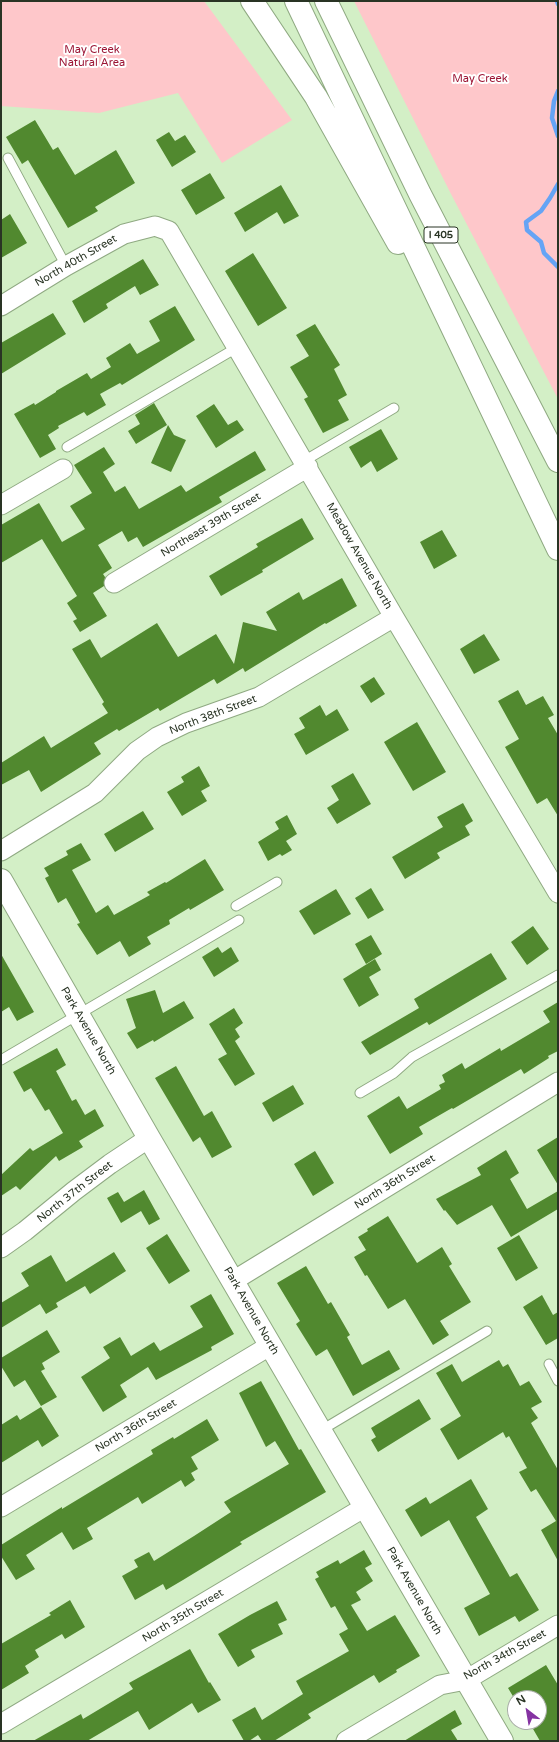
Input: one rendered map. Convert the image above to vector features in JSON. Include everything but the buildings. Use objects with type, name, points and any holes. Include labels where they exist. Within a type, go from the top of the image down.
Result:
[{"type":"main road","points":[[252,1],[316,97],[397,241],[458,337]]},
{"type":"main road","name":"I 405","points":[[328,4],[420,194],[558,461]]},
{"type":"main road","name":"I 405","points":[[300,10],[458,337],[558,549]]},
{"type":"main road","name":"Park Avenue North","points":[[1,880],[149,1138],[502,1741]]},
{"type":"street","name":"North 40th Street","points":[[1,306],[66,266],[124,234],[155,226]]},
{"type":"street","name":"Meadow Avenue North","points":[[155,226],[169,230],[175,238],[394,617],[558,893]]},
{"type":"street","name":"Northeast 39th Street","points":[[114,583],[306,464]]},
{"type":"street","points":[[1,505],[63,469]]},
{"type":"street","name":"North 38th Street","points":[[1,851],[95,793],[137,751],[157,737],[192,721],[240,705],[260,696],[394,617]]},
{"type":"street","name":"North 36th Street","points":[[233,1281],[558,1082]]},
{"type":"street","name":"North 37th Street","points":[[1,1248],[110,1164],[149,1138]]},
{"type":"street","name":"North 36th Street","points":[[1,1508],[271,1345]]},
{"type":"street","name":"North 35th Street","points":[[1,1724],[365,1507]]},
{"type":"street","name":"North 34th Street","points":[[346,1741],[440,1685],[466,1680],[558,1625]]},
{"type":"lane","points":[[8,158],[66,266]]},
{"type":"lane","points":[[67,448],[238,347]]},
{"type":"lane","points":[[306,464],[394,408]]},
{"type":"lane","points":[[236,906],[277,882]]},
{"type":"lane","points":[[1,1060],[238,920]]},
{"type":"lane","points":[[360,1093],[394,1073],[412,1057],[558,975]]},
{"type":"lane","points":[[320,1430],[487,1331]]},
{"type":"lane","points":[[549,1364],[558,1381]]},
{"type":"green space","name":"May Creek Natural Area","points":[[1,1],[204,1],[292,120],[222,163],[178,93],[99,113],[1,106]]},
{"type":"green space","name":"May Creek","points":[[354,1],[558,1],[558,399],[451,194]]},
{"type":"waterway","name":"May Creek","points":[[558,91],[554,101],[552,118],[558,136]]},
{"type":"waterway","name":"May Creek","points":[[558,184],[541,211],[526,222],[527,230],[541,242],[544,253],[558,267]]}]
